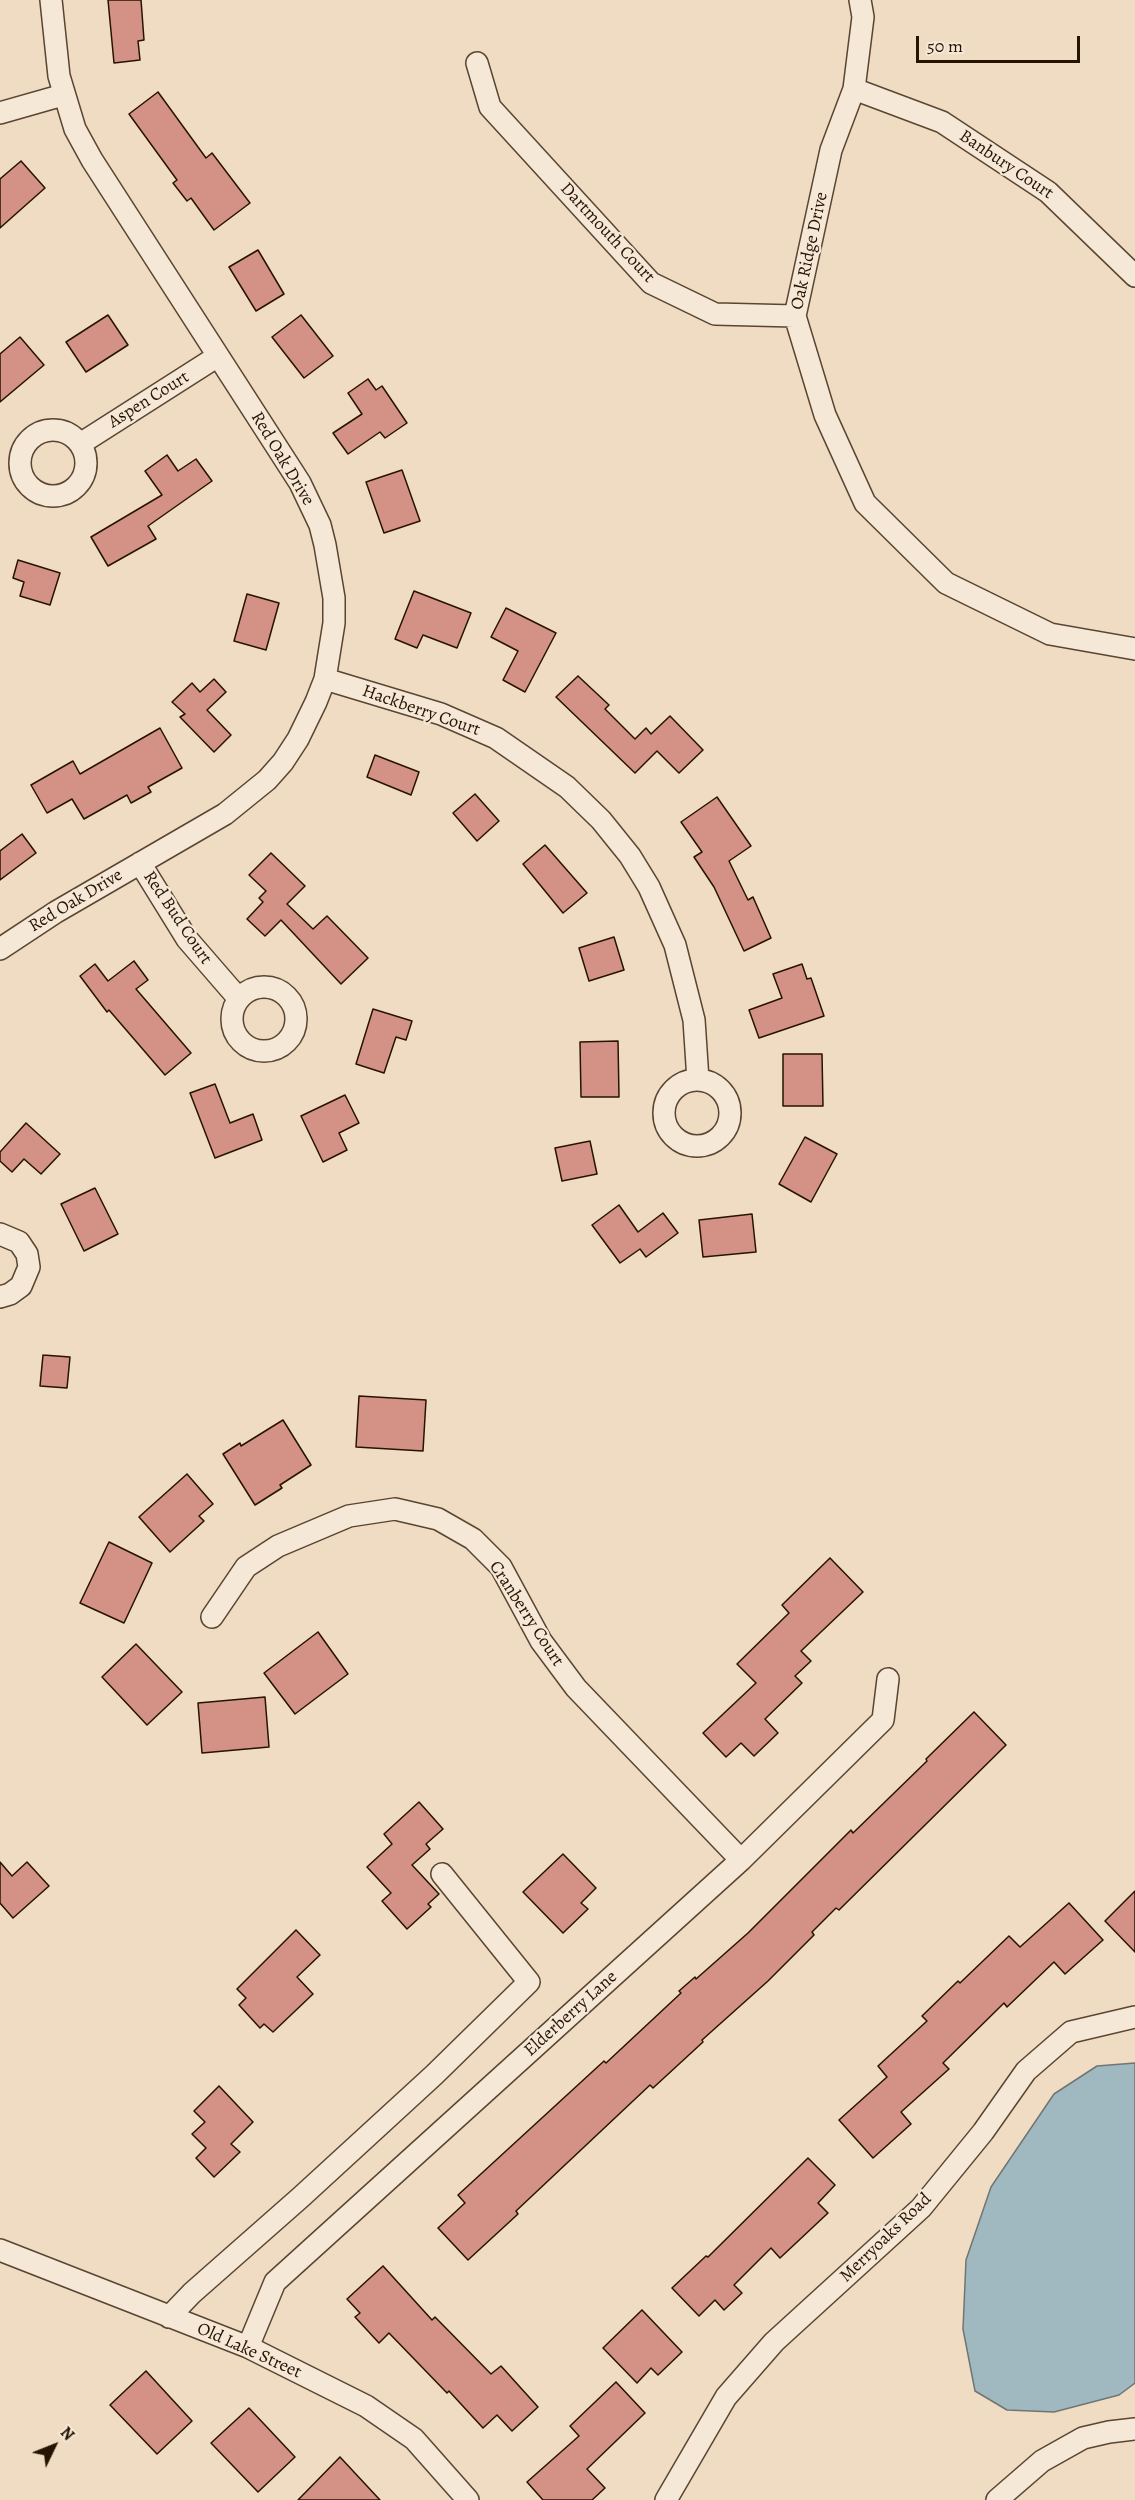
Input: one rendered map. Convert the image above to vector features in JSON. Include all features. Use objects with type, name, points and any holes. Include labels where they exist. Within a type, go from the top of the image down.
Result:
[{"type":"street","name":"Red Oak Drive","points":[[0,949],[56,912],[225,814],[267,780],[283,762],[298,739],[325,679],[331,649],[334,598],[331,569],[320,525],[300,483],[92,160],[75,129],[58,76],[51,0]]},
{"type":"street","name":"Oak Ridge Drive","points":[[860,0],[863,17],[854,89],[831,150],[795,316],[825,415],[866,503],[946,583],[1050,634],[1135,649]]},
{"type":"street","name":"Dartmouth Court","points":[[477,63],[490,107],[651,283],[715,314],[795,316]]},
{"type":"street","name":"Banbury Court","points":[[854,89],[942,122],[1048,192],[1135,276]]},
{"type":"street","points":[[0,113],[63,95]]},
{"type":"street","name":"Aspen Court","points":[[80,444],[218,356]]},
{"type":"street","name":"Hackberry Court","points":[[325,679],[441,714],[496,738],[558,780],[601,820],[630,856],[649,887],[675,945],[694,1020],[698,1080]]},
{"type":"street","name":"Red Bud Court","points":[[140,863],[187,939],[239,999]]},
{"type":"street","points":[[0,1234],[19,1242],[27,1254],[29,1267],[21,1286],[10,1294],[0,1297]]},
{"type":"street","name":"Cranberry Court","points":[[212,1617],[246,1568],[278,1546],[349,1516],[394,1509],[438,1519],[473,1539],[501,1567],[541,1641],[576,1688],[741,1860]]},
{"type":"street","name":"Elderberry Lane","points":[[248,2347],[275,2282],[741,1860],[883,1720],[888,1680]]},
{"type":"street","points":[[169,2317],[192,2293],[302,2197],[434,2076],[529,1982],[442,1874]]},
{"type":"street","name":"Merryoaks Road","points":[[666,2500],[726,2397],[774,2342],[921,2208],[983,2132],[1026,2071],[1071,2032],[1135,2017]]},
{"type":"street","name":"Old Lake Street","points":[[0,2250],[248,2347],[366,2406],[414,2439],[468,2500]]},
{"type":"street","points":[[997,2500],[1042,2460],[1083,2438],[1135,2429]]},
{"type":"water","points":[[1135,2063],[1135,2383],[1119,2395],[1054,2412],[1007,2410],[975,2391],[963,2329],[966,2260],[991,2187],[1054,2094],[1097,2066]]},
{"type":"building","points":[[108,0],[141,0],[144,40],[138,41],[140,60],[114,63]]},
{"type":"building","points":[[158,92],[206,158],[212,153],[250,203],[214,230],[191,198],[187,201],[173,183],[177,180],[129,114]]},
{"type":"building","points":[[21,161],[45,188],[0,228],[0,179]]},
{"type":"building","points":[[258,250],[284,294],[256,311],[229,267]]},
{"type":"building","points":[[108,315],[128,345],[86,372],[66,342]]},
{"type":"building","points":[[301,315],[333,356],[304,378],[272,337]]},
{"type":"building","points":[[20,337],[44,365],[0,402],[0,354]]},
{"type":"building","points":[[368,379],[376,390],[382,386],[407,423],[385,438],[380,432],[348,454],[333,433],[362,414],[348,393]]},
{"type":"building","points":[[167,455],[178,471],[196,459],[212,481],[148,526],[156,539],[108,566],[91,537],[162,495],[145,471]]},
{"type":"building","points":[[402,470],[420,521],[384,533],[366,482]]},
{"type":"building","points":[[18,560],[60,573],[50,605],[20,596],[24,582],[13,578]]},
{"type":"building","points":[[414,591],[471,613],[457,648],[423,635],[417,648],[395,639]]},
{"type":"building","points":[[247,594],[279,603],[266,650],[234,641]]},
{"type":"building","points":[[506,608],[556,633],[525,692],[503,680],[518,651],[491,637]]},
{"type":"building","points":[[578,676],[609,705],[605,709],[635,739],[646,728],[651,734],[670,716],[703,750],[679,773],[657,751],[635,773],[556,697]]},
{"type":"building","points":[[214,679],[226,692],[207,710],[231,735],[214,752],[180,717],[185,714],[172,702],[192,683],[200,692]]},
{"type":"building","points":[[160,728],[182,768],[148,787],[151,792],[131,803],[127,795],[84,819],[72,799],[47,813],[31,785],[73,761],[80,774]]},
{"type":"building","points":[[375,755],[419,772],[411,795],[367,777]]},
{"type":"building","points":[[475,794],[499,821],[477,841],[453,813]]},
{"type":"building","points":[[717,797],[751,846],[729,861],[748,900],[753,897],[771,938],[744,951],[714,887],[694,857],[702,852],[681,822]]},
{"type":"building","points":[[22,834],[36,853],[0,880],[0,851]]},
{"type":"building","points":[[545,845],[587,893],[563,913],[523,864]]},
{"type":"building","points":[[271,853],[305,886],[287,904],[313,929],[327,916],[368,958],[341,984],[281,920],[265,936],[247,919],[263,902],[259,898],[266,891],[249,875]]},
{"type":"building","points":[[614,937],[624,970],[589,981],[579,948]]},
{"type":"building","points":[[134,961],[148,980],[136,989],[191,1053],[165,1075],[109,1010],[107,1012],[80,976],[95,964],[108,981]]},
{"type":"building","points":[[802,964],[807,979],[811,978],[824,1016],[759,1038],[749,1010],[782,998],[773,974]]},
{"type":"building","points":[[373,1009],[412,1021],[406,1040],[396,1037],[384,1073],[356,1064]]},
{"type":"building","points":[[618,1041],[619,1097],[581,1097],[580,1042]]},
{"type":"building","points":[[783,1054],[822,1054],[823,1106],[783,1106]]},
{"type":"building","points":[[215,1084],[230,1123],[253,1114],[262,1140],[215,1158],[190,1093]]},
{"type":"building","points":[[345,1095],[359,1123],[339,1133],[347,1150],[323,1162],[301,1116]]},
{"type":"building","points":[[26,1123],[60,1154],[41,1174],[24,1159],[12,1172],[0,1161],[0,1152]]},
{"type":"building","points":[[805,1137],[837,1154],[811,1202],[779,1184]]},
{"type":"building","points":[[590,1141],[597,1174],[562,1181],[555,1148]]},
{"type":"building","points":[[95,1188],[118,1234],[84,1251],[61,1204]]},
{"type":"building","points":[[619,1205],[638,1232],[663,1213],[678,1233],[646,1257],[640,1249],[620,1263],[592,1225]]},
{"type":"building","points":[[752,1214],[756,1252],[703,1257],[699,1220]]},
{"type":"building","points":[[43,1355],[70,1357],[67,1388],[40,1386]]},
{"type":"building","points":[[359,1396],[426,1400],[423,1451],[356,1447]]},
{"type":"building","points":[[283,1420],[311,1465],[280,1485],[282,1488],[255,1505],[223,1454],[240,1443],[241,1446]]},
{"type":"building","points":[[187,1474],[213,1504],[199,1516],[204,1521],[170,1552],[139,1517]]},
{"type":"building","points":[[109,1542],[152,1563],[124,1623],[80,1603]]},
{"type":"building","points":[[830,1558],[863,1592],[801,1651],[811,1661],[795,1676],[802,1683],[765,1719],[778,1733],[754,1756],[741,1743],[726,1757],[703,1733],[756,1683],[737,1664],[789,1613],[782,1605]]},
{"type":"building","points":[[318,1632],[348,1674],[295,1714],[264,1673]]},
{"type":"building","points":[[136,1644],[182,1692],[147,1725],[102,1677]]},
{"type":"building","points":[[265,1697],[269,1747],[202,1753],[198,1703]]},
{"type":"building","points":[[974,1712],[1006,1745],[839,1910],[836,1908],[812,1932],[814,1935],[768,1981],[653,2088],[650,2085],[516,2211],[518,2214],[468,2260],[438,2228],[465,2203],[458,2195],[604,2061],[606,2063],[681,1993],[679,1991],[748,1933],[851,1830],[853,1833],[927,1761],[926,1759]]},
{"type":"building","points":[[419,1802],[443,1829],[426,1844],[430,1849],[412,1865],[439,1894],[428,1904],[431,1907],[407,1929],[382,1901],[391,1893],[367,1867],[392,1844],[384,1834]]},
{"type":"building","points":[[563,1854],[596,1888],[581,1903],[588,1909],[563,1933],[523,1892]]},
{"type":"building","points":[[0,1862],[12,1876],[27,1862],[49,1886],[13,1918],[0,1903]]},
{"type":"building","points":[[1135,1891],[1135,1952],[1105,1921]]},
{"type":"building","points":[[1069,1903],[1103,1940],[1065,1974],[1054,1962],[1007,2007],[1004,2003],[943,2063],[949,2069],[901,2112],[911,2124],[873,2158],[839,2120],[887,2077],[878,2066],[927,2021],[922,2016],[1009,1936],[1020,1947]]},
{"type":"building","points":[[296,1930],[320,1955],[297,1977],[313,1994],[273,2032],[264,2024],[260,2028],[239,2005],[246,1998],[237,1989]]},
{"type":"building","points":[[219,2086],[253,2122],[231,2144],[240,2152],[214,2177],[196,2158],[206,2148],[192,2134],[205,2122],[194,2111]]},
{"type":"building","points":[[808,2158],[835,2185],[818,2203],[828,2213],[780,2258],[771,2248],[734,2285],[742,2293],[724,2310],[715,2300],[699,2316],[672,2288],[706,2256],[708,2257]]},
{"type":"building","points":[[383,2266],[432,2320],[435,2317],[491,2374],[501,2366],[538,2407],[512,2431],[497,2415],[483,2428],[449,2391],[447,2393],[389,2333],[379,2343],[355,2317],[360,2313],[347,2299]]},
{"type":"building","points":[[642,2310],[682,2352],[658,2375],[651,2368],[637,2383],[603,2348]]},
{"type":"building","points":[[146,2371],[192,2421],[157,2454],[110,2405]]},
{"type":"building","points":[[616,2382],[645,2413],[587,2469],[605,2488],[592,2500],[543,2500],[527,2482],[579,2436],[570,2426]]},
{"type":"building","points":[[249,2408],[295,2457],[258,2492],[211,2443]]},
{"type":"building","points":[[340,2457],[380,2500],[298,2500]]}]
